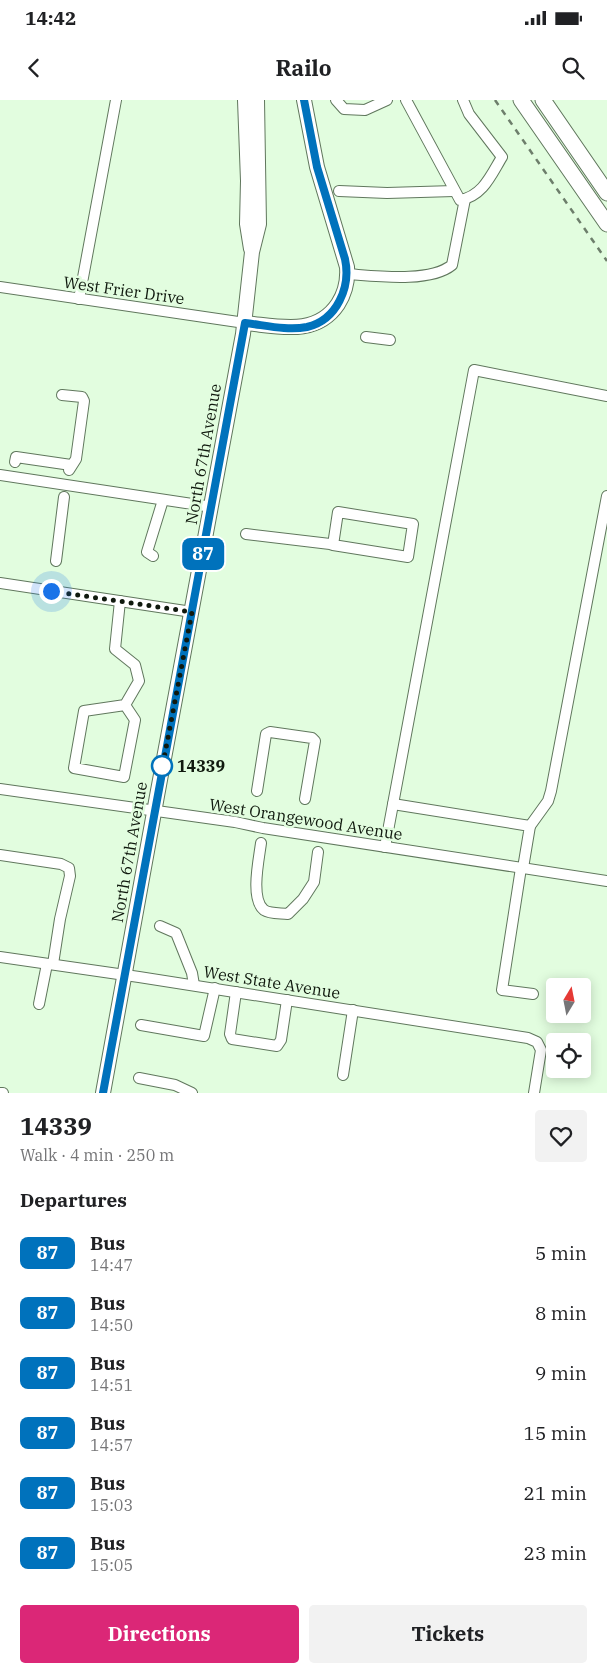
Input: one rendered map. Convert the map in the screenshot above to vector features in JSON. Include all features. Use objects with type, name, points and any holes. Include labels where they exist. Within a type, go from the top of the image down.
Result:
[{"type":"highway","points":[[521,100],[607,224]]},
{"type":"highway","points":[[543,100],[607,193]]},
{"type":"main road","name":"North 67th Avenue","points":[[246,100],[248,180],[246,224],[252,252]]},
{"type":"main road","name":"North 67th Avenue","points":[[103,1093],[245,323],[252,252],[260,224],[257,100]]},
{"type":"main road","points":[[245,323],[288,328],[307,327],[324,318],[336,306],[344,291],[347,274],[345,259],[317,167],[304,100]]},
{"type":"street","points":[[79,299],[116,100]]},
{"type":"street","points":[[336,100],[344,109],[365,110],[388,100]]},
{"type":"street","points":[[406,100],[460,200],[469,198],[485,187],[502,157],[469,114],[463,100]]},
{"type":"street","points":[[339,191],[387,193],[454,191]]},
{"type":"street","points":[[347,274],[408,277],[425,276],[445,271],[452,265],[465,199]]},
{"type":"street","name":"West Frier Drive","points":[[0,287],[245,323]]},
{"type":"street","points":[[366,337],[390,340]]},
{"type":"street","points":[[385,847],[474,370],[607,396]]},
{"type":"street","points":[[16,462],[16,457],[70,468],[76,459],[84,401],[82,398],[62,395]]},
{"type":"street","points":[[0,475],[212,507]]},
{"type":"street","points":[[533,994],[502,990],[530,826],[548,801],[551,791],[607,496]]},
{"type":"street","points":[[56,561],[64,497]]},
{"type":"street","points":[[153,556],[147,552],[163,500]]},
{"type":"street","points":[[246,534],[408,557],[413,524],[338,512],[333,545]]},
{"type":"street","points":[[0,583],[192,612]]},
{"type":"street","points":[[120,601],[115,649],[135,665],[139,681],[125,706]]},
{"type":"street","points":[[125,706],[135,720],[124,778],[74,768],[84,711],[125,706]]},
{"type":"street","points":[[257,791],[266,734],[270,732],[312,738],[315,741],[305,799]]},
{"type":"street","name":"West Orangewood Avenue","points":[[0,788],[154,810],[607,881]]},
{"type":"street","points":[[393,804],[530,826]]},
{"type":"street","points":[[261,843],[256,888],[259,904],[264,910],[271,913],[288,914],[303,899],[314,882],[318,852]]},
{"type":"street","points":[[0,855],[61,864],[68,868],[70,876],[40,1004]]},
{"type":"street","points":[[160,926],[176,933],[192,972],[194,985]]},
{"type":"street","name":"West State Avenue","points":[[0,957],[215,988],[528,1038],[537,1042],[541,1050],[534,1093]]},
{"type":"street","points":[[141,1025],[204,1036],[215,988]]},
{"type":"street","points":[[236,992],[230,1034],[232,1039],[277,1046],[281,1040],[287,1000]]},
{"type":"street","points":[[342,1075],[353,1010]]},
{"type":"street","points":[[139,1078],[175,1085],[192,1093]]},
{"type":"railway","points":[[495,100],[607,261]]},
{"type":"bus line","name":"87","points":[[103,1093],[245,323],[288,328],[307,327],[315,324],[336,306],[341,299],[346,283],[345,259],[317,167],[304,100]]},
{"type":"place","name":"14339","points":[[162,766]]},
{"type":"route","points":[[51,591],[192,612],[162,769],[162,766]]}]
